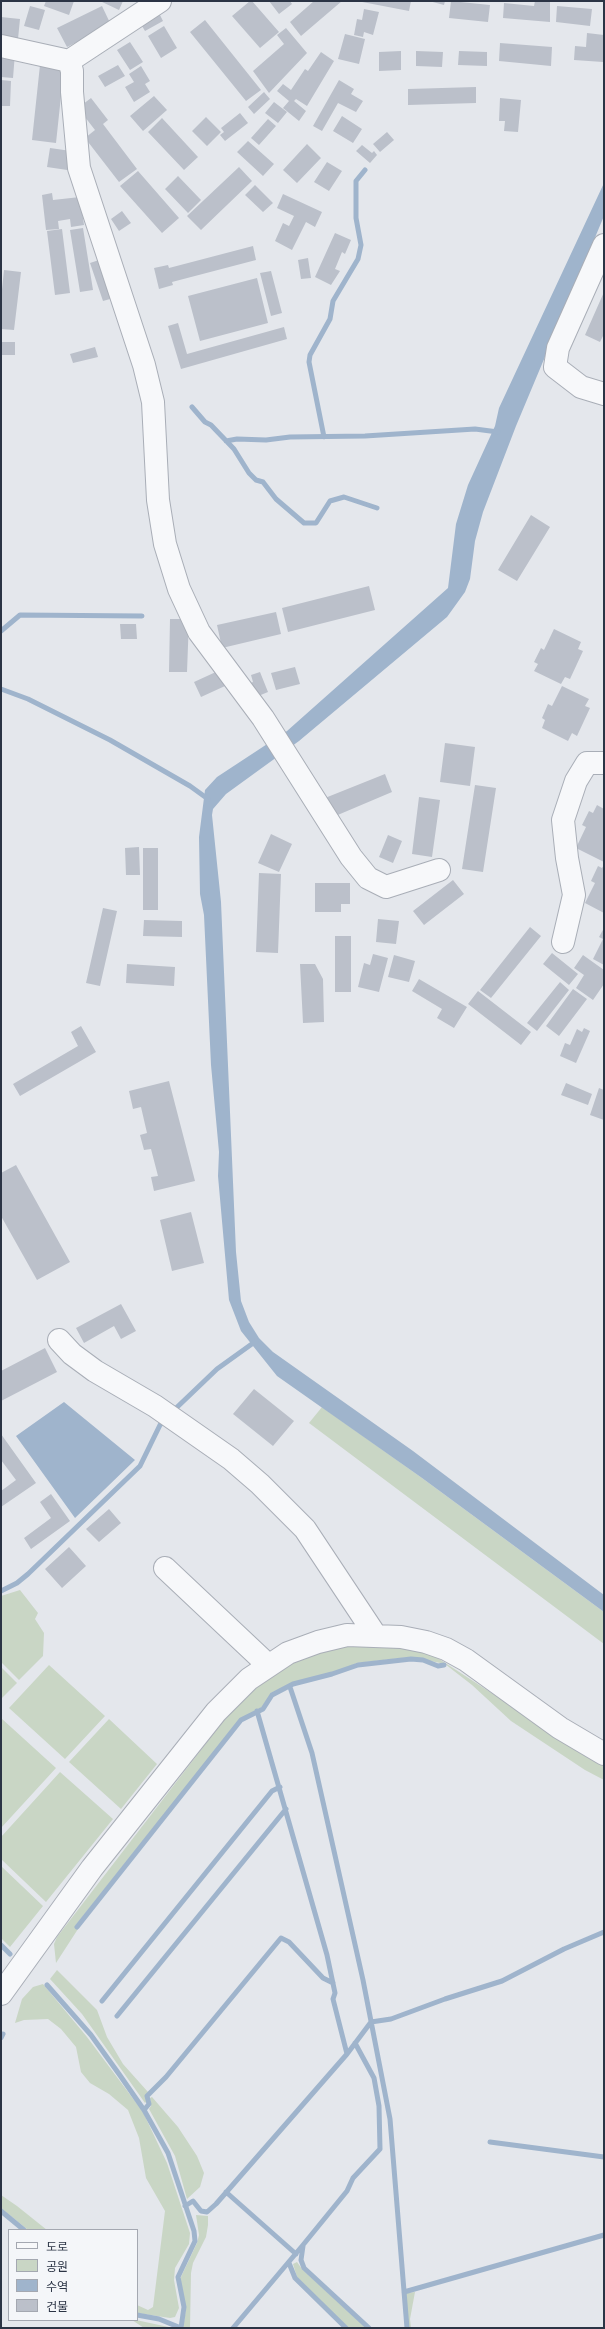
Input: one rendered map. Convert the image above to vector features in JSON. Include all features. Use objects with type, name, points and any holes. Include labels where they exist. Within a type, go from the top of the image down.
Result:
[{"type":"street","points":[[1,46],[69,61],[160,1]]},
{"type":"street","points":[[69,61],[72,71],[72,92],[79,168],[144,365],[153,402],[158,500],[165,544],[178,589],[199,632],[263,718],[351,857],[368,878],[386,887],[439,870]]},
{"type":"street","points":[[604,246],[558,348],[555,367],[581,387],[604,394]]},
{"type":"street","points":[[563,942],[574,895],[567,858],[563,820],[576,782],[587,763],[604,763]]},
{"type":"street","points":[[60,1340],[72,1354],[95,1371],[155,1406],[232,1459],[260,1484],[305,1529],[376,1636]]},
{"type":"street","points":[[165,1568],[268,1665]]},
{"type":"street","points":[[1,1994],[92,1868],[216,1712],[249,1679],[288,1653],[318,1642],[347,1635],[401,1637],[446,1649],[466,1660],[560,1728],[604,1754]]},
{"type":"green space","points":[[322,1407],[422,1478],[604,1612],[604,1644],[309,1423]]},
{"type":"green space","points":[[20,1590],[38,1613],[35,1619],[44,1633],[43,1656],[19,1680],[1,1662],[1,1596]]},
{"type":"green space","points":[[347,1645],[394,1646],[433,1655],[604,1766],[604,1780],[585,1770],[511,1721],[472,1685],[445,1664],[411,1657],[357,1663],[331,1674],[293,1683],[271,1693],[262,1707],[240,1719],[75,1926],[78,1929],[56,1963],[54,1944],[57,1937],[234,1707],[279,1667],[327,1649]]},
{"type":"green space","points":[[49,1665],[105,1716],[65,1759],[9,1708]]},
{"type":"green space","points":[[1,1667],[17,1683],[1,1699]]},
{"type":"green space","points":[[1,1718],[56,1768],[1,1828]]},
{"type":"green space","points":[[109,1719],[157,1764],[121,1809],[69,1762]]},
{"type":"green space","points":[[60,1772],[113,1819],[46,1902],[1,1859],[1,1837]]},
{"type":"green space","points":[[1,1866],[43,1906],[10,1947],[1,1938]]},
{"type":"green space","points":[[57,1970],[97,2010],[107,2037],[123,2064],[148,2092],[145,2103],[82,2014],[50,1979]]},
{"type":"green space","points":[[43,1984],[87,2037],[143,2112],[167,2163],[190,2233],[189,2244],[175,2268],[174,2280],[179,2308],[175,2317],[170,2318],[138,2313],[138,2305],[148,2310],[153,2307],[165,2211],[146,2178],[139,2138],[128,2110],[109,2094],[90,2083],[81,2072],[76,2047],[61,2029],[48,2019],[24,2020],[15,2023],[22,1999],[33,1987]]},
{"type":"green space","points":[[152,2097],[178,2127],[197,2156],[204,2173],[200,2187],[187,2199],[175,2156],[149,2109],[151,2106],[150,2098]]},
{"type":"green space","points":[[1,2195],[46,2229],[27,2229],[1,2208]]},
{"type":"green space","points":[[196,2215],[208,2216],[208,2225],[206,2237],[193,2263],[191,2273],[190,2328],[183,2328],[186,2309],[180,2279],[197,2243],[199,2235]]},
{"type":"green space","points":[[297,2262],[302,2269],[366,2328],[349,2328],[326,2307],[297,2277],[293,2264]]},
{"type":"green space","points":[[415,2292],[410,2319],[411,2328],[408,2328],[406,2293]]},
{"type":"green space","points":[[138,2320],[173,2328],[144,2328],[134,2321]]},
{"type":"water","points":[[604,183],[604,216],[516,426],[483,512],[475,541],[470,579],[465,592],[447,617],[299,741],[226,794],[213,809],[212,815],[221,902],[236,1252],[241,1301],[249,1322],[259,1338],[273,1352],[413,1451],[604,1595],[604,1612],[422,1478],[277,1376],[241,1331],[229,1300],[218,1176],[219,1152],[211,1065],[204,915],[200,894],[199,837],[205,790],[217,777],[287,731],[448,588],[456,524],[468,485],[495,426],[499,408]]},
{"type":"water","points":[[64,1402],[135,1460],[75,1518],[16,1436]]},
{"type":"building","points":[[46,1],[74,1],[69,15],[44,6]]},
{"type":"building","points":[[100,1],[123,1],[119,10]]},
{"type":"building","points":[[252,1],[279,32],[260,48],[232,16]]},
{"type":"building","points":[[269,1],[290,1],[292,4],[279,14]]},
{"type":"building","points":[[314,1],[342,1],[301,36],[290,22]]},
{"type":"building","points":[[357,1],[411,1],[409,11]]},
{"type":"building","points":[[429,1],[445,1],[444,5]]},
{"type":"building","points":[[451,1],[490,5],[488,22],[449,18]]},
{"type":"building","points":[[535,1],[550,1],[550,22],[503,18],[504,3],[534,6]]},
{"type":"building","points":[[30,6],[45,10],[39,30],[24,26]]},
{"type":"building","points":[[102,6],[111,25],[67,47],[57,28]]},
{"type":"building","points":[[557,6],[592,9],[590,26],[556,22]]},
{"type":"building","points":[[364,9],[379,12],[373,35],[364,32],[363,37],[354,35],[357,19],[362,20]]},
{"type":"building","points":[[158,11],[163,21],[145,31],[139,21]]},
{"type":"building","points":[[1,17],[20,19],[18,39],[1,37]]},
{"type":"building","points":[[205,20],[261,90],[246,101],[190,32]]},
{"type":"building","points":[[164,26],[177,48],[161,58],[148,36]]},
{"type":"building","points":[[286,28],[307,53],[269,93],[253,71],[284,44],[277,35]]},
{"type":"building","points":[[587,33],[604,35],[603,62],[574,60],[575,46],[586,47]]},
{"type":"building","points":[[345,34],[365,39],[359,64],[338,59]]},
{"type":"building","points":[[130,42],[143,62],[130,70],[117,50]]},
{"type":"building","points":[[500,43],[552,47],[551,66],[499,61]]},
{"type":"building","points":[[401,51],[401,70],[379,71],[379,52]]},
{"type":"building","points":[[416,51],[443,52],[442,67],[416,66]]},
{"type":"building","points":[[459,51],[487,52],[487,66],[458,65]]},
{"type":"building","points":[[1,52],[15,53],[13,78],[1,77]]},
{"type":"building","points":[[321,52],[334,61],[307,106],[296,99],[294,101],[306,111],[299,121],[283,108],[289,101],[277,91],[283,84],[291,90],[305,69],[308,71]]},
{"type":"building","points":[[40,65],[64,68],[56,143],[32,140]]},
{"type":"building","points":[[118,65],[125,76],[105,87],[98,76]]},
{"type":"building","points":[[141,66],[150,81],[145,84],[150,92],[134,102],[125,87],[134,82],[129,74]]},
{"type":"building","points":[[1,80],[11,81],[10,106],[1,106]]},
{"type":"building","points":[[339,80],[354,89],[351,94],[363,101],[356,112],[338,103],[322,131],[313,126]]},
{"type":"building","points":[[476,87],[476,103],[408,105],[408,89]]},
{"type":"building","points":[[264,92],[270,99],[254,114],[248,107]]},
{"type":"building","points":[[154,96],[167,110],[143,131],[130,116]]},
{"type":"building","points":[[91,98],[108,120],[103,124],[137,169],[119,182],[85,138],[95,130],[78,108]]},
{"type":"building","points":[[500,98],[521,100],[518,132],[504,131],[505,121],[499,121]]},
{"type":"building","points":[[274,102],[287,112],[278,123],[265,113]]},
{"type":"building","points":[[240,113],[248,123],[225,141],[220,135],[224,132],[221,128]]},
{"type":"building","points":[[342,116],[362,129],[353,143],[333,131]]},
{"type":"building","points":[[206,117],[221,132],[207,146],[192,131]]},
{"type":"building","points":[[162,118],[198,157],[184,170],[148,132]]},
{"type":"building","points":[[268,119],[276,126],[259,145],[251,138]]},
{"type":"building","points":[[387,132],[394,140],[380,152],[373,144]]},
{"type":"building","points":[[248,141],[274,164],[263,176],[237,152]]},
{"type":"building","points":[[307,144],[321,158],[297,183],[283,170]]},
{"type":"building","points":[[362,145],[372,153],[374,151],[377,155],[370,163],[356,151]]},
{"type":"building","points":[[50,148],[71,151],[74,171],[47,167]]},
{"type":"building","points":[[327,162],[342,171],[329,191],[314,182]]},
{"type":"building","points":[[239,167],[252,181],[201,230],[187,216]]},
{"type":"building","points":[[138,171],[179,218],[162,233],[120,186]]},
{"type":"building","points":[[178,176],[201,200],[188,213],[165,189]]},
{"type":"building","points":[[255,185],[273,203],[263,212],[245,195]]},
{"type":"building","points":[[52,193],[53,200],[80,197],[84,225],[71,227],[70,219],[58,221],[59,229],[46,230],[42,195]]},
{"type":"building","points":[[283,194],[322,212],[315,227],[306,222],[292,250],[275,241],[283,223],[289,226],[294,216],[277,208]]},
{"type":"building","points":[[122,211],[131,223],[119,231],[111,219]]},
{"type":"building","points":[[83,228],[93,290],[80,292],[70,230]]},
{"type":"building","points":[[62,229],[70,293],[55,295],[47,231]]},
{"type":"building","points":[[335,233],[351,240],[345,254],[342,252],[335,269],[340,271],[331,285],[315,277]]},
{"type":"building","points":[[253,246],[256,260],[172,282],[173,285],[159,289],[154,268],[168,265],[169,268]]},
{"type":"building","points":[[308,258],[311,278],[301,279],[298,260]]},
{"type":"building","points":[[99,260],[110,299],[103,301],[90,263]]},
{"type":"building","points":[[4,270],[21,272],[14,330],[1,329],[1,299]]},
{"type":"building","points":[[271,271],[282,313],[271,316],[260,273]]},
{"type":"building","points":[[257,278],[268,323],[200,341],[188,296]]},
{"type":"building","points":[[604,292],[604,334],[600,342],[585,335]]},
{"type":"building","points":[[178,323],[187,354],[284,327],[287,339],[181,369],[168,326]]},
{"type":"building","points":[[1,342],[15,342],[15,355],[1,355]]},
{"type":"building","points":[[95,347],[98,357],[73,363],[70,354]]},
{"type":"building","points":[[531,515],[550,527],[517,581],[498,570]]},
{"type":"building","points":[[369,586],[375,610],[288,632],[282,608]]},
{"type":"building","points":[[276,612],[281,634],[222,648],[217,625]]},
{"type":"building","points":[[170,619],[189,619],[187,672],[169,672]]},
{"type":"building","points":[[120,624],[136,624],[137,639],[121,639]]},
{"type":"building","points":[[554,629],[581,642],[578,649],[583,651],[570,679],[565,677],[561,684],[534,671],[538,664],[534,662],[541,648],[544,650]]},
{"type":"building","points":[[295,667],[300,684],[276,690],[271,673]]},
{"type":"building","points":[[218,671],[225,686],[201,697],[194,682]]},
{"type":"building","points":[[260,672],[268,692],[251,699],[246,685],[253,682],[251,675]]},
{"type":"building","points":[[562,686],[589,699],[585,706],[590,708],[577,736],[572,733],[568,741],[542,728],[545,720],[542,718],[548,704],[552,706]]},
{"type":"building","points":[[445,743],[475,747],[470,786],[440,782]]},
{"type":"building","points":[[385,774],[392,792],[333,817],[325,798]]},
{"type":"building","points":[[475,785],[496,788],[483,872],[462,869]]},
{"type":"building","points":[[419,797],[440,800],[432,857],[412,854]]},
{"type":"building","points":[[597,805],[604,809],[604,862],[576,848],[586,827],[582,825],[589,811],[593,813]]},
{"type":"building","points":[[271,834],[292,844],[279,872],[258,863]]},
{"type":"building","points":[[388,835],[402,841],[393,863],[379,857]]},
{"type":"building","points":[[139,847],[140,875],[126,875],[125,848]]},
{"type":"building","points":[[143,848],[158,848],[158,910],[143,910]]},
{"type":"building","points":[[604,865],[604,913],[585,903],[595,883],[591,881],[598,866],[602,868]]},
{"type":"building","points":[[259,873],[281,874],[278,953],[256,952]]},
{"type":"building","points":[[453,880],[464,894],[424,925],[413,911]]},
{"type":"building","points":[[315,883],[350,883],[350,904],[341,904],[341,912],[315,912]]},
{"type":"building","points":[[103,908],[117,911],[100,986],[86,983]]},
{"type":"building","points":[[378,919],[399,921],[396,944],[376,942]]},
{"type":"building","points":[[144,920],[182,921],[182,937],[143,936]]},
{"type":"building","points":[[530,927],[541,936],[491,998],[480,990]]},
{"type":"building","points":[[604,928],[604,965],[593,959],[603,939],[599,937]]},
{"type":"building","points":[[335,936],[351,936],[351,992],[335,992]]},
{"type":"building","points":[[552,953],[578,974],[569,985],[543,964]]},
{"type":"building","points":[[373,954],[388,958],[379,992],[358,987],[364,963],[370,965]]},
{"type":"building","points":[[394,955],[415,961],[409,982],[388,977]]},
{"type":"building","points":[[583,955],[604,970],[604,984],[593,1000],[576,988],[584,975],[574,968]]},
{"type":"building","points":[[127,964],[175,967],[174,986],[126,983]]},
{"type":"building","points":[[300,964],[315,964],[323,979],[324,1022],[303,1023]]},
{"type":"building","points":[[419,979],[467,1007],[454,1028],[437,1018],[442,1009],[412,991]]},
{"type":"building","points":[[560,982],[569,990],[537,1031],[527,1023]]},
{"type":"building","points":[[573,989],[587,999],[559,1036],[546,1026]]},
{"type":"building","points":[[478,991],[531,1032],[521,1045],[468,1004]]},
{"type":"building","points":[[81,1026],[96,1052],[20,1096],[13,1084],[78,1046],[71,1032]]},
{"type":"building","points":[[584,1028],[590,1031],[576,1063],[560,1056],[565,1043],[570,1045],[577,1029],[582,1032]]},
{"type":"building","points":[[169,1081],[195,1181],[154,1191],[151,1177],[158,1176],[151,1149],[144,1150],[140,1135],[147,1133],[141,1107],[133,1109],[129,1091]]},
{"type":"building","points":[[566,1083],[592,1094],[588,1105],[561,1095]]},
{"type":"building","points":[[599,1088],[604,1090],[604,1120],[590,1115]]},
{"type":"building","points":[[16,1165],[70,1262],[37,1280],[1,1216],[1,1173]]},
{"type":"building","points":[[191,1212],[204,1263],[172,1271],[160,1220]]},
{"type":"building","points":[[121,1304],[136,1331],[121,1339],[114,1326],[84,1343],[76,1328]]},
{"type":"building","points":[[45,1348],[57,1372],[1,1401],[1,1371]]},
{"type":"building","points":[[254,1389],[294,1421],[273,1446],[233,1414]]},
{"type":"building","points":[[1,1434],[36,1483],[1,1507],[1,1491],[16,1480],[1,1460]]},
{"type":"building","points":[[51,1494],[70,1521],[31,1549],[24,1538],[51,1518],[40,1502]]},
{"type":"building","points":[[109,1509],[121,1523],[99,1542],[86,1529]]},
{"type":"building","points":[[69,1547],[86,1566],[62,1588],[45,1569]]},
{"type":"waterway","points":[[324,437],[309,362],[310,355],[330,319],[333,301],[358,259],[361,245],[356,218],[356,181],[365,170]]},
{"type":"waterway","points":[[192,407],[205,422],[211,425],[234,449],[249,473],[256,480],[263,482],[276,499],[304,523],[316,523],[330,501],[344,497],[377,508]]},
{"type":"waterway","points":[[226,441],[237,439],[266,440],[290,437],[365,436],[475,429],[498,432]]},
{"type":"waterway","points":[[1,631],[20,615],[142,616]]},
{"type":"waterway","points":[[1,689],[28,699],[110,740],[190,786],[208,799]]},
{"type":"waterway","points":[[172,1412],[217,1369],[256,1341]]},
{"type":"waterway","points":[[1,1591],[17,1583],[28,1574],[140,1466],[160,1425],[165,1420]]},
{"type":"waterway","points":[[77,1927],[241,1720],[263,1709],[272,1695],[293,1684],[332,1674],[358,1665],[411,1659],[423,1660],[438,1666],[444,1665]]},
{"type":"waterway","points":[[290,1687],[312,1753],[363,1980],[390,2119],[407,2328]]},
{"type":"waterway","points":[[257,1711],[327,1955],[335,1993],[333,1999],[347,2054]]},
{"type":"waterway","points":[[102,2001],[272,1791],[280,1787]]},
{"type":"waterway","points":[[117,2016],[286,1809]]},
{"type":"waterway","points":[[185,2206],[193,2201],[201,2211],[207,2212],[216,2204],[347,2054],[371,2022],[391,2019],[445,1999],[502,1981],[564,1949],[604,1932]]},
{"type":"waterway","points":[[144,2110],[149,2104],[147,2096],[166,2077],[281,1938],[289,1942],[323,1978],[333,1983]]},
{"type":"waterway","points":[[1,1945],[10,1954]]},
{"type":"waterway","points":[[47,1985],[91,2035],[144,2110],[168,2153],[194,2231],[195,2241],[178,2277],[184,2307],[181,2328]]},
{"type":"waterway","points":[[1,2038],[3,2034]]},
{"type":"waterway","points":[[233,2328],[347,2191],[353,2178],[380,2149],[379,2106],[374,2078],[355,2043]]},
{"type":"waterway","points":[[490,2142],[604,2157]]},
{"type":"waterway","points":[[226,2192],[296,2254]]},
{"type":"waterway","points":[[1,2211],[23,2229]]},
{"type":"waterway","points":[[404,2292],[604,2235]]},
{"type":"waterway","points":[[303,2246],[301,2260],[304,2268],[369,2328]]},
{"type":"waterway","points":[[289,2263],[295,2278],[346,2328]]},
{"type":"waterway","points":[[138,2315],[159,2319],[181,2328]]}]
